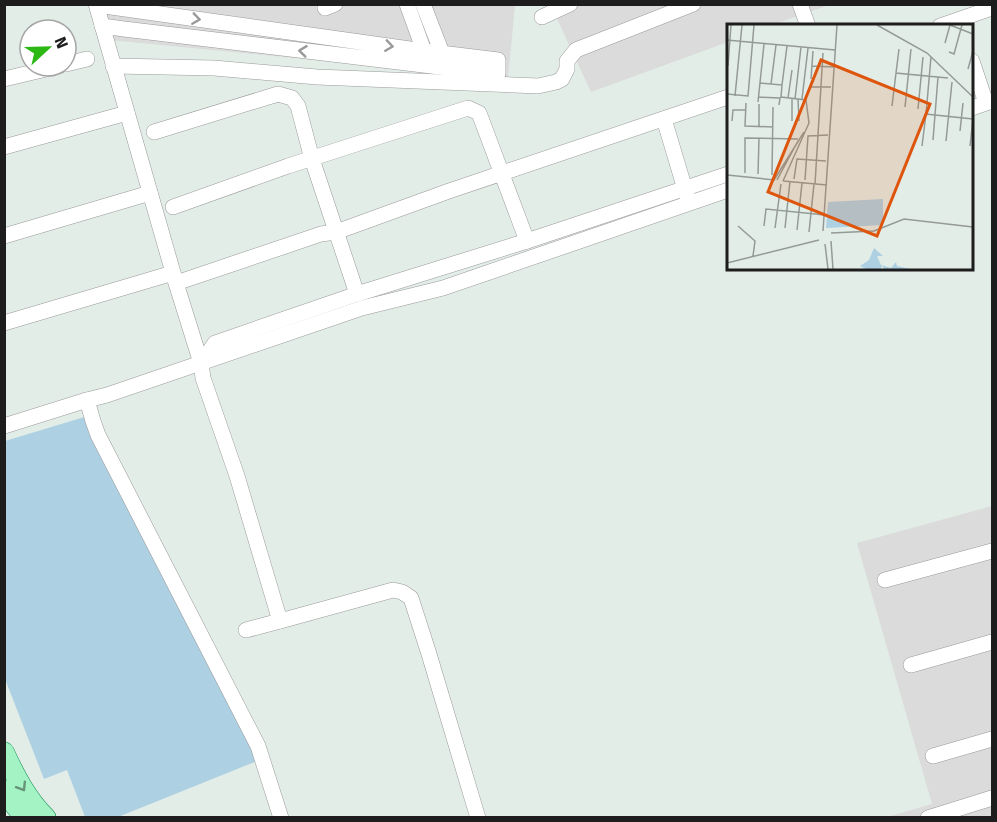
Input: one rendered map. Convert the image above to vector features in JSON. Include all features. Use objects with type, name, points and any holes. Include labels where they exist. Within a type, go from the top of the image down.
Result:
[{"type":"main road","points":[[4,753],[24,791],[46,818]]},
{"type":"main road","points":[[4,790],[25,818]]},
{"type":"street","points":[[407,4],[424,51]]},
{"type":"street","points":[[423,4],[442,53]]},
{"type":"street","points":[[542,18],[570,4]]},
{"type":"street","points":[[113,66],[214,68],[317,77],[538,86],[562,79],[567,69],[567,62],[576,50],[693,4]]},
{"type":"street","points":[[800,4],[807,24]]},
{"type":"street","points":[[102,26],[498,75],[498,60],[97,5],[102,26],[113,66],[174,278],[201,363],[203,378],[237,476],[280,621]]},
{"type":"street","points":[[943,24],[957,16],[993,8]]},
{"type":"street","points":[[78,61],[87,59]]},
{"type":"street","points":[[973,64],[982,96]]},
{"type":"street","points":[[154,132],[278,94],[292,98],[298,106],[312,159],[357,294]]},
{"type":"street","points":[[4,323],[174,278],[321,234],[336,232],[501,173],[727,98]]},
{"type":"street","points":[[172,207],[288,166],[468,108],[479,113],[527,241]]},
{"type":"street","points":[[4,147],[127,113]]},
{"type":"street","points":[[664,119],[687,196]]},
{"type":"street","points":[[4,426],[107,395],[362,308],[443,288],[502,268],[687,196],[727,175]]},
{"type":"street","points":[[201,363],[215,343],[357,294],[527,241],[687,196],[727,190]]},
{"type":"street","points":[[4,236],[150,193]]},
{"type":"street","points":[[496,251],[502,268]]},
{"type":"street","points":[[87,400],[98,435],[258,746],[281,818]]},
{"type":"street","points":[[885,580],[993,551]]},
{"type":"street","points":[[246,630],[393,590],[402,592],[411,598],[478,818]]},
{"type":"street","points":[[910,665],[993,642]]},
{"type":"street","points":[[933,756],[993,739]]},
{"type":"street","points":[[928,818],[993,798]]},
{"type":"shaded area","points":[[552,4],[829,5],[775,24],[727,24],[727,42],[591,92]]},
{"type":"shaded area","points":[[101,5],[515,5],[508,79],[110,40]]},
{"type":"shaded area","points":[[91,415],[257,761],[118,817],[85,817],[67,770],[44,779],[5,679],[5,441]]},
{"type":"shaded area","points":[[992,506],[992,817],[887,817],[932,804],[857,543]]}]
